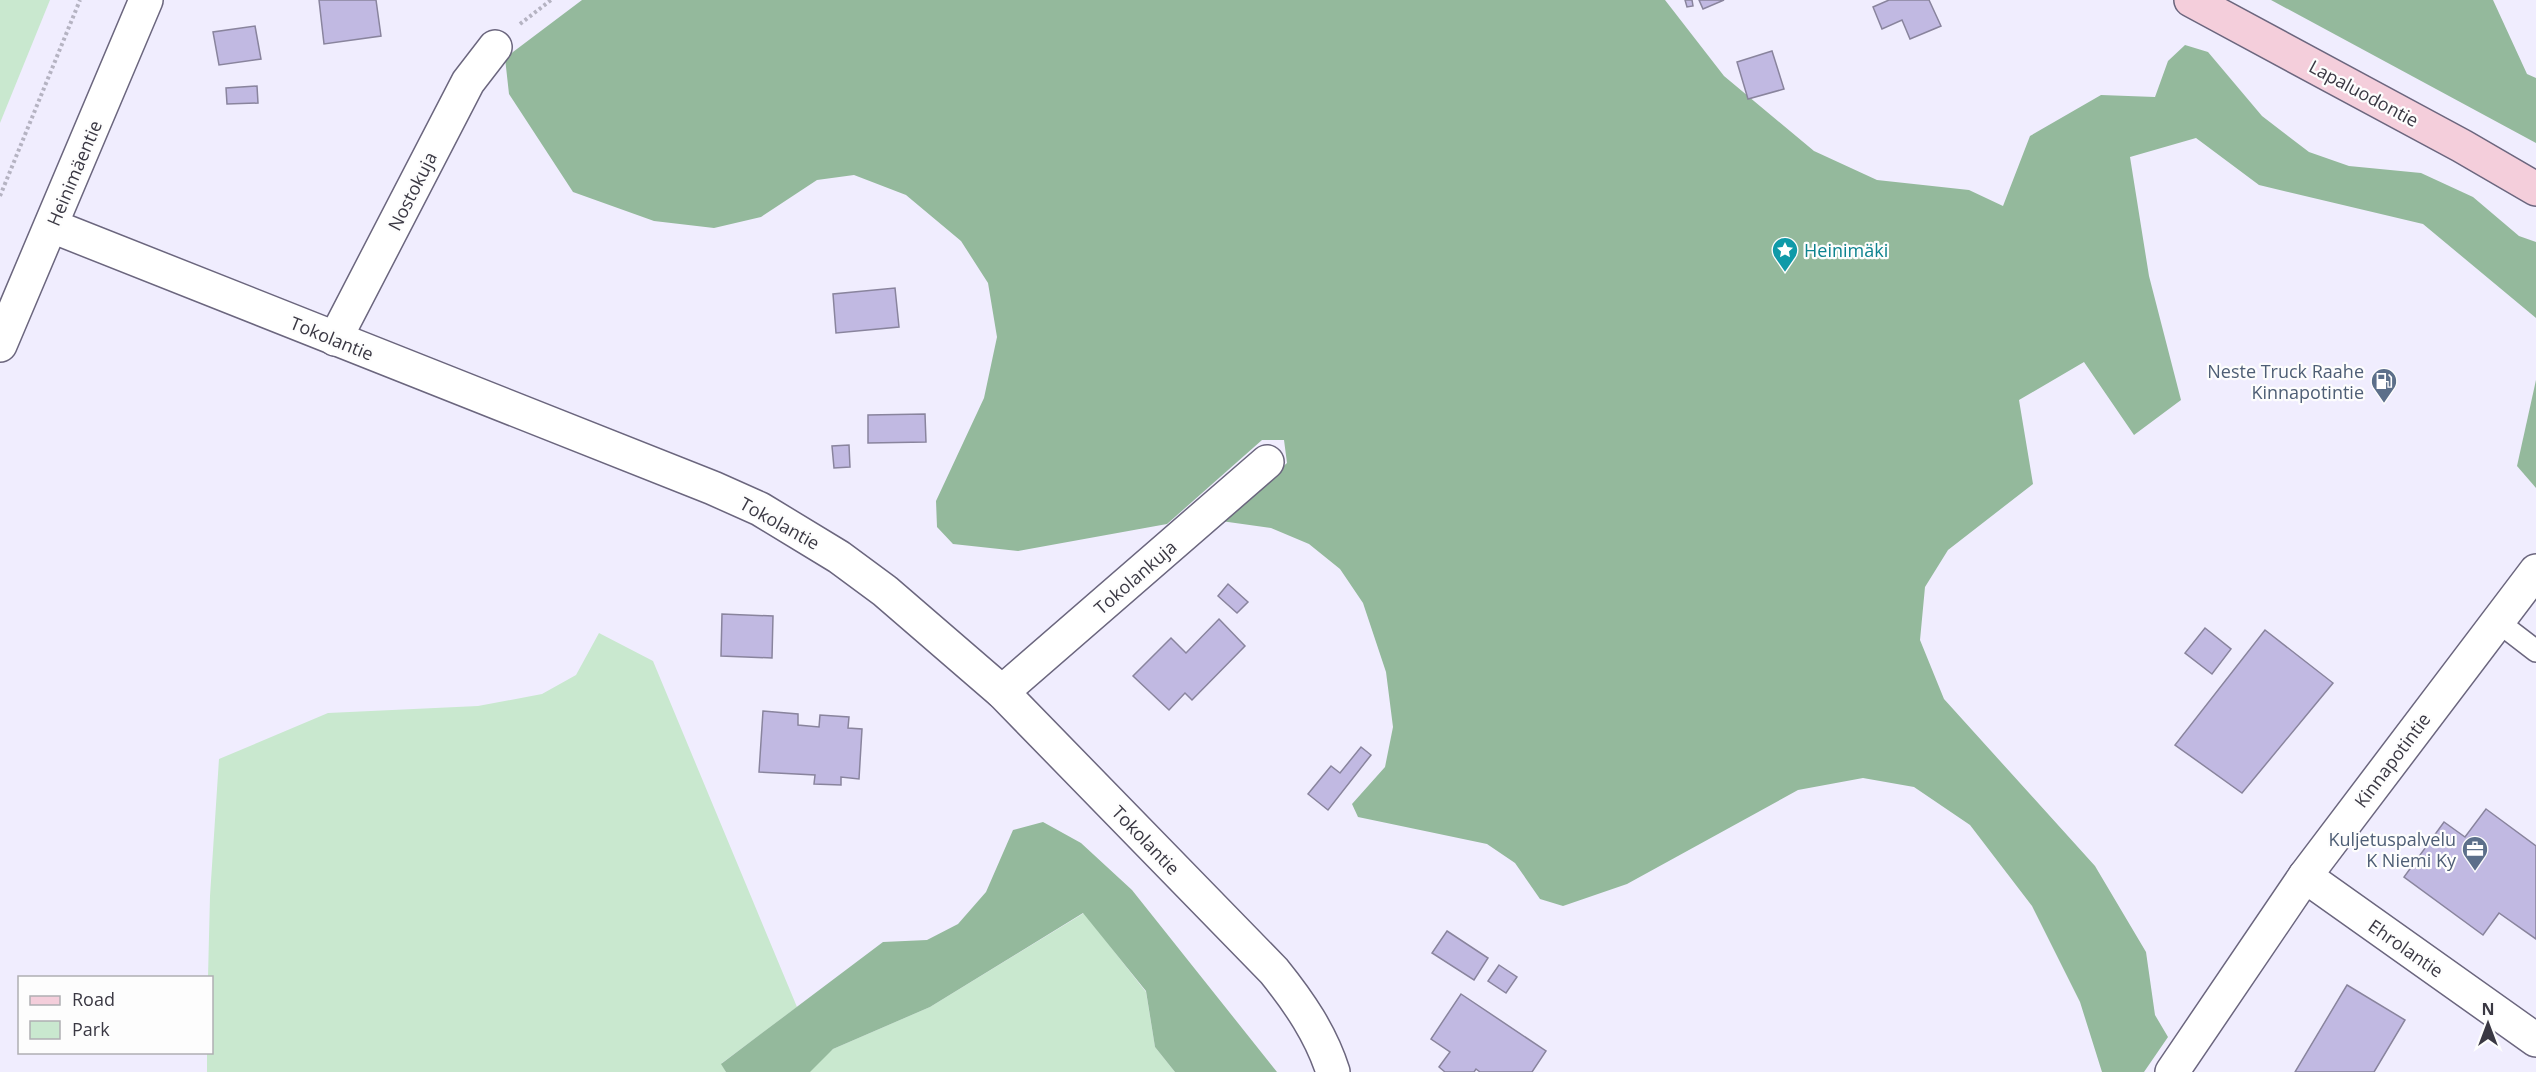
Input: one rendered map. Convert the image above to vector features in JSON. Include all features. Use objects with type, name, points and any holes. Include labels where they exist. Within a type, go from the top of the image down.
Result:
[{"type":"main road","name":"Lapaluodontie","points":[[2191,0],[2462,146],[2536,189]]},
{"type":"street","name":"Heinimäentie","points":[[0,345],[146,0]]},
{"type":"street","name":"Nostokuja","points":[[335,339],[468,82],[495,47]]},
{"type":"street","name":"Tokolantie","points":[[52,226],[760,508],[839,557],[885,591],[1002,692],[1274,971],[1304,1010],[1334,1072]]},
{"type":"street","name":"Tokolankuja","points":[[1002,692],[1267,462]]},
{"type":"street","name":"Kinnapotintie","points":[[2172,1072],[2305,876],[2536,571]]},
{"type":"street","name":"Ehrolantie","points":[[2305,876],[2536,1040]]},
{"type":"lane","points":[[2497,621],[2536,651]]},
{"type":"path","points":[[0,196],[80,0]]},
{"type":"green space","points":[[0,0],[50,0],[0,123]]},
{"type":"green space","points":[[582,0],[1665,0],[1724,76],[1814,151],[1877,180],[1969,190],[2003,206],[2030,136],[2101,95],[2155,97],[2168,61],[2185,45],[2208,52],[2262,116],[2309,152],[2349,166],[2421,173],[2473,197],[2519,236],[2536,242],[2536,318],[2423,224],[2259,185],[2196,138],[2130,157],[2149,276],[2181,400],[2134,435],[2084,362],[2019,400],[2033,484],[1948,550],[1925,587],[1920,640],[1944,699],[2095,866],[2146,952],[2155,1015],[2168,1037],[2144,1072],[2102,1072],[2080,1002],[2032,906],[1970,825],[1914,787],[1863,778],[1798,790],[1627,884],[1563,906],[1540,899],[1515,863],[1487,844],[1358,817],[1352,804],[1385,767],[1393,727],[1386,672],[1363,603],[1340,569],[1309,544],[1271,528],[1221,521],[1287,463],[1284,440],[1262,440],[1167,524],[1018,551],[953,544],[937,527],[936,501],[984,398],[997,337],[988,283],[961,241],[906,195],[854,175],[817,180],[761,217],[714,228],[654,221],[573,192],[509,94],[505,58]]},
{"type":"green space","points":[[2271,0],[2493,0],[2527,74],[2536,78],[2536,143]]},
{"type":"green space","points":[[2536,380],[2536,488],[2517,466]]},
{"type":"green space","points":[[599,633],[653,661],[797,1007],[722,1063],[726,1072],[207,1072],[207,1054],[213,1054],[213,976],[208,976],[210,896],[219,759],[328,713],[478,706],[542,694],[576,675]]},
{"type":"green space","points":[[1043,822],[1081,843],[1132,890],[1277,1072],[1175,1072],[1155,1047],[1146,991],[1083,913],[930,1007],[833,1049],[810,1072],[726,1072],[721,1064],[883,942],[927,940],[958,924],[986,892],[1013,830]]},
{"type":"green space","points":[[1084,913],[1146,992],[1155,1047],[1175,1072],[804,1072],[833,1049],[930,1007]]},
{"type":"building","points":[[319,0],[376,0],[381,36],[324,44]]},
{"type":"building","points":[[1685,0],[1692,0],[1693,6],[1687,7]]},
{"type":"building","points":[[1699,0],[1724,0],[1703,9]]},
{"type":"building","points":[[1889,0],[1929,0],[1941,26],[1910,39],[1902,20],[1882,29],[1873,7]]},
{"type":"building","points":[[255,26],[261,59],[219,65],[213,32]]},
{"type":"building","points":[[1772,51],[1784,89],[1748,99],[1737,62]]},
{"type":"building","points":[[257,86],[258,103],[227,104],[226,88]]},
{"type":"building","points":[[895,288],[899,327],[836,333],[833,294]]},
{"type":"building","points":[[925,414],[926,442],[868,443],[868,415]]},
{"type":"building","points":[[849,445],[850,467],[834,468],[832,446]]},
{"type":"building","points":[[1228,584],[1248,602],[1237,613],[1218,596]]},
{"type":"building","points":[[722,614],[773,616],[772,658],[721,656]]},
{"type":"building","points":[[1219,619],[1245,646],[1192,700],[1185,693],[1169,710],[1133,676],[1171,638],[1186,653]]},
{"type":"building","points":[[2205,628],[2231,649],[2212,674],[2185,653]]},
{"type":"building","points":[[2265,630],[2333,683],[2242,793],[2175,745]]},
{"type":"building","points":[[763,711],[798,714],[798,725],[819,727],[820,715],[849,717],[848,728],[862,729],[859,779],[841,777],[841,785],[814,784],[815,775],[759,772]]},
{"type":"building","points":[[1361,747],[1371,755],[1328,810],[1308,794],[1331,766],[1340,773]]},
{"type":"building","points":[[2486,809],[2536,846],[2536,939],[2499,913],[2483,935],[2404,877],[2444,822],[2465,837]]},
{"type":"building","points":[[1447,931],[1488,958],[1474,980],[1432,953]]},
{"type":"building","points":[[1499,965],[1517,977],[1506,993],[1488,981]]},
{"type":"building","points":[[2347,985],[2405,1020],[2374,1072],[2295,1072]]},
{"type":"building","points":[[1461,994],[1546,1051],[1532,1072],[1480,1072],[1476,1069],[1474,1072],[1445,1072],[1439,1067],[1450,1052],[1431,1039]]},
{"type":"place","name":"Heinimäki","points":[[1785,273]]},
{"type":"place","name":"Neste Truck Raahe Kinnapotintie","points":[[2384,404]]},
{"type":"place","name":"Kuljetuspalvelu K Niemi Ky","points":[[2475,872]]}]
